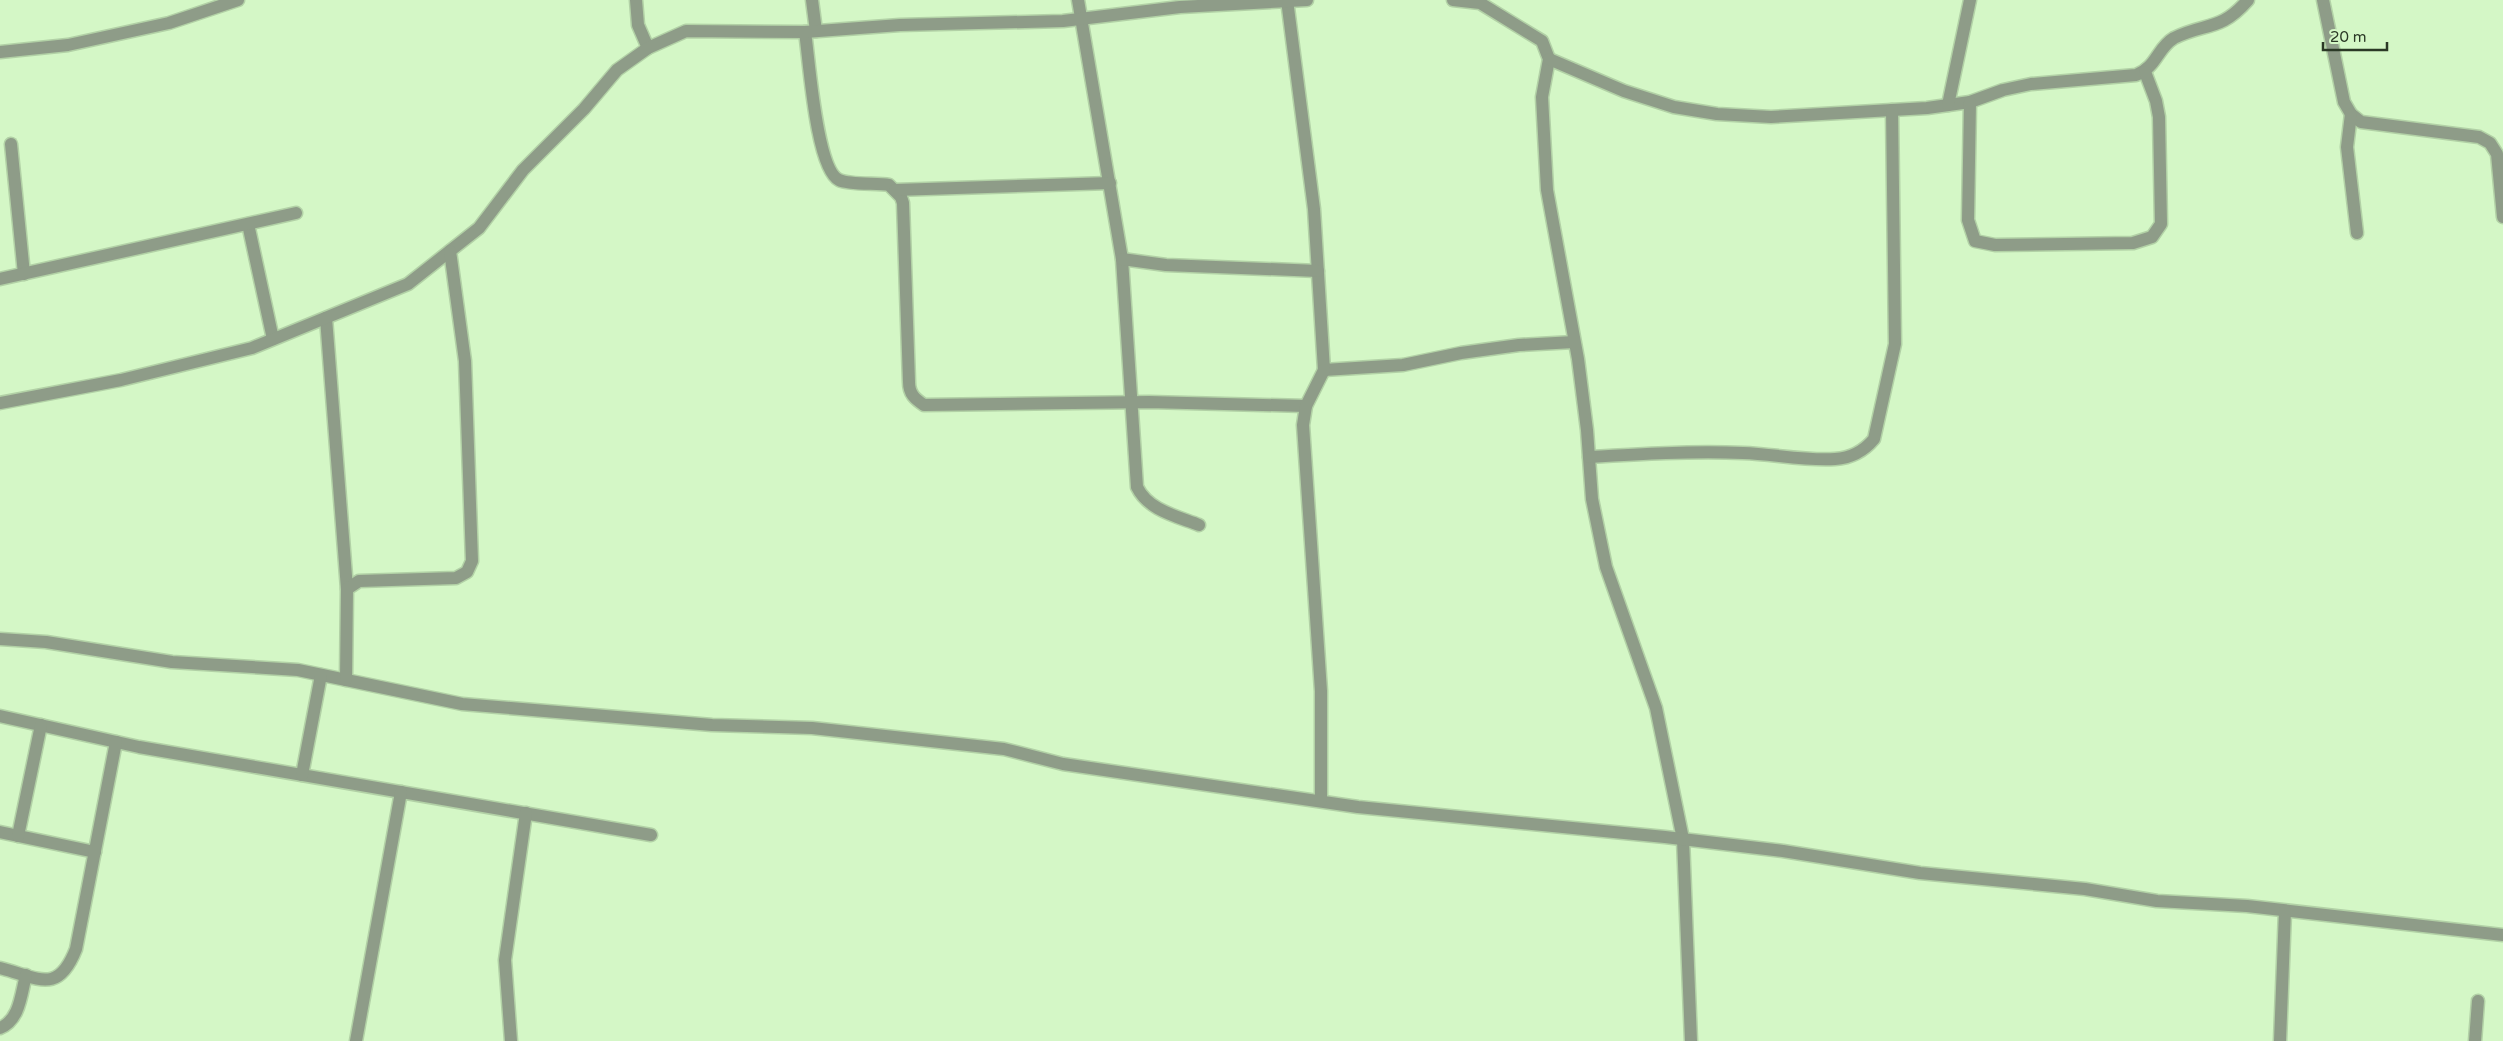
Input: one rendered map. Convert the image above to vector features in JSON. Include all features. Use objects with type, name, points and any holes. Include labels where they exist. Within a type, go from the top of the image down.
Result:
[{"type":"street","points":[[0,52],[68,45],[169,23],[238,0]]},
{"type":"street","points":[[636,0],[638,25],[648,48]]},
{"type":"street","points":[[812,0],[811,32],[820,147],[833,175],[840,180],[889,185],[895,190],[903,203],[908,382],[909,390],[916,400],[924,406],[1132,402],[1306,406]]},
{"type":"street","points":[[1078,0],[1122,260],[1137,487],[1143,499],[1160,510],[1200,525]]},
{"type":"street","points":[[0,403],[121,380],[252,348],[408,284],[479,228],[523,170],[584,109],[617,70],[648,48],[686,31],[811,32],[900,25],[1082,19],[1180,8],[1307,0]]},
{"type":"street","points":[[1453,0],[1483,2],[1542,41],[1549,59],[1542,97],[1547,190],[1574,342],[1589,457],[1592,499],[1606,567],[1656,708],[1684,839],[1691,1041]]},
{"type":"street","points":[[1948,105],[1970,0]]},
{"type":"street","points":[[1549,59],[1624,91],[1674,106],[1717,114],[1771,117],[1892,110],[1970,102],[2003,90],[2031,84],[2136,75],[2145,72],[2151,67],[2165,46],[2174,38],[2225,21],[2236,14],[2248,0]]},
{"type":"street","points":[[2323,0],[2344,102],[2351,114],[2361,122],[2479,137],[2490,143],[2497,154],[2503,217]]},
{"type":"street","points":[[1287,1],[1314,209],[1324,370],[1306,406],[1303,425],[1321,691],[1322,801]]},
{"type":"street","points":[[1970,102],[1968,220],[1975,241],[1995,245],[2133,243],[2152,237],[2161,224],[2159,117],[2156,101],[2145,72]]},
{"type":"street","points":[[1589,457],[1667,453],[1742,453],[1834,459],[1853,456],[1866,449],[1874,439],[1895,344],[1892,110]]},
{"type":"street","points":[[2351,114],[2347,147],[2357,233]]},
{"type":"street","points":[[11,144],[24,274]]},
{"type":"street","points":[[895,190],[1110,183]]},
{"type":"street","points":[[0,279],[296,213]]},
{"type":"street","points":[[248,224],[273,339]]},
{"type":"street","points":[[347,590],[359,581],[456,578],[468,572],[472,561],[465,361],[450,251]]},
{"type":"street","points":[[1122,260],[1166,265],[1318,271]]},
{"type":"street","points":[[326,318],[347,590],[346,680]]},
{"type":"street","points":[[1324,370],[1344,367],[1403,365],[1461,353],[1519,345],[1574,342]]},
{"type":"street","points":[[0,639],[46,642],[172,662],[298,670],[462,704],[712,725],[812,728],[1004,749],[1063,764],[1322,801],[1684,839],[1783,851],[1920,873],[2085,889],[2157,900],[2284,911],[2503,935]]},
{"type":"street","points":[[302,775],[321,675]]},
{"type":"street","points":[[0,716],[116,742],[651,834]]},
{"type":"street","points":[[18,836],[41,725]]},
{"type":"street","points":[[0,968],[49,981],[61,976],[70,966],[76,949],[116,742]]},
{"type":"street","points":[[356,1041],[402,792]]},
{"type":"street","points":[[511,1041],[506,960],[526,813]]},
{"type":"street","points":[[0,832],[95,852]]},
{"type":"street","points":[[2280,1041],[2284,911]]},
{"type":"street","points":[[0,1028],[8,1025],[15,1016],[26,975]]},
{"type":"street","points":[[2475,1041],[2478,1002]]}]
